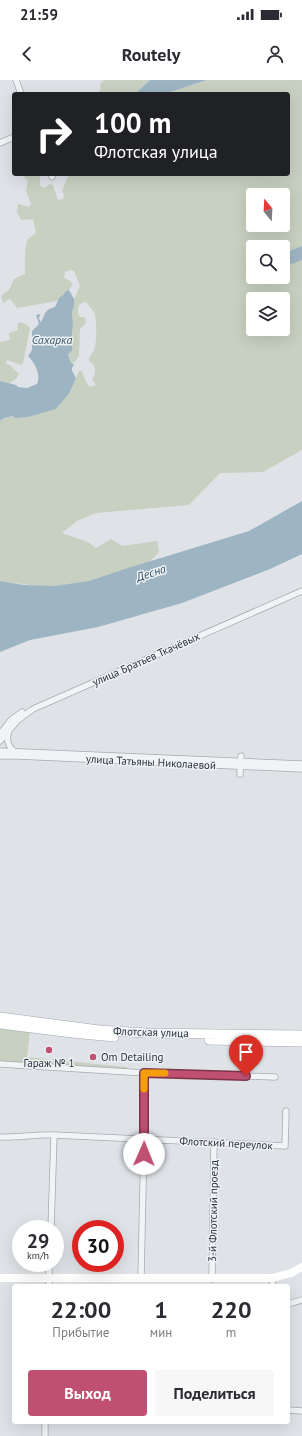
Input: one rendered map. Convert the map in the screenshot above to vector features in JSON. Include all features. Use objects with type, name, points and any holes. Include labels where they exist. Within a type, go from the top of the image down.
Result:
[{"type":"main road","name":"Флотская улица","points":[[0,1017],[99,1030],[146,1033],[302,1035]]},
{"type":"main road","name":"Флотская улица","points":[[0,1024],[101,1036],[161,1039],[302,1042]]},
{"type":"street","points":[[16,80],[20,92]]},
{"type":"street","points":[[0,143],[12,138]]},
{"type":"street","name":"улица Братьев Ткачёвых","points":[[0,734],[15,716],[31,706],[302,587]]},
{"type":"street","name":"улица Братьев Ткачёвых","points":[[0,741],[10,727],[18,720],[33,709],[53,699],[302,591]]},
{"type":"street","points":[[0,757],[15,754],[7,740],[10,727]]},
{"type":"street","name":"улица Татьяны Николаевой","points":[[0,751],[15,754],[302,764]]},
{"type":"street","points":[[240,774],[241,761]]},
{"type":"street","name":"улица Татьяны Николаевой","points":[[241,761],[302,769]]},
{"type":"street","points":[[0,1064],[144,1073],[275,1077]]},
{"type":"street","points":[[141,1278],[144,1073]]},
{"type":"street","name":"Флотский переулок","points":[[0,1137],[21,1137],[39,1134],[285,1146],[286,1111]]},
{"type":"street","points":[[51,1220],[54,1135]]},
{"type":"street","name":"3-й Флотский проезд","points":[[212,1279],[214,1142]]},
{"type":"street","points":[[0,1278],[49,1277],[212,1279],[273,1282],[302,1267]]},
{"type":"street","points":[[49,1272],[49,1284]]},
{"type":"street","points":[[290,1303],[302,1300]]},
{"type":"street","points":[[290,1410],[302,1411]]},
{"type":"street","points":[[45,1424],[45,1436]]},
{"type":"green space","points":[[104,80],[150,80],[137,92],[99,92],[101,89],[100,84]]},
{"type":"green space","points":[[207,80],[302,80],[302,246],[290,251],[290,240],[246,240],[246,284],[290,284],[290,262],[302,260],[302,450],[263,472],[220,473],[189,505],[96,513],[77,521],[62,533],[88,542],[96,548],[111,539],[122,546],[157,541],[159,552],[149,562],[89,581],[55,586],[38,586],[0,581],[0,421],[4,418],[56,409],[69,394],[79,371],[82,371],[86,382],[90,387],[96,385],[92,379],[95,374],[95,369],[89,361],[95,347],[96,320],[94,312],[86,302],[79,305],[78,312],[80,317],[85,317],[86,323],[80,329],[79,356],[74,363],[70,361],[68,354],[72,351],[72,312],[74,299],[80,286],[74,271],[70,270],[65,272],[64,278],[73,284],[57,301],[17,308],[10,299],[3,303],[1,296],[9,290],[14,279],[25,274],[27,242],[28,239],[36,233],[33,219],[21,220],[17,212],[18,204],[29,207],[31,204],[26,191],[28,181],[24,176],[40,176],[40,186],[45,188],[49,184],[53,185],[58,200],[63,199],[64,195],[62,191],[68,176],[290,176],[290,92],[170,92]]},
{"type":"green space","points":[[19,322],[26,324],[30,328],[23,363],[21,365],[7,360],[6,364],[10,365],[19,374],[16,379],[9,383],[0,381],[0,342],[10,340],[9,333],[18,330],[17,327]]},
{"type":"green space","points":[[0,1028],[30,1031],[27,1057],[127,1067],[127,1070],[0,1061]]},
{"type":"water","points":[[150,80],[207,80],[170,92],[137,92]]},
{"type":"water","points":[[302,246],[302,260],[292,264],[290,263],[290,251]]},
{"type":"water","name":"Сахарка","points":[[69,290],[74,299],[74,306],[72,312],[72,351],[68,354],[70,361],[74,365],[72,370],[76,378],[69,394],[56,409],[28,417],[15,418],[13,416],[4,418],[0,421],[0,381],[16,385],[18,387],[27,388],[37,384],[37,369],[28,356],[32,350],[32,331],[39,324],[36,315],[40,314],[39,319],[41,322],[47,311],[55,307],[59,298]]},
{"type":"water","name":"Десна","points":[[302,501],[302,554],[300,555],[270,569],[182,603],[98,627],[30,640],[0,652],[0,581],[24,585],[55,586],[89,581],[249,531]]},
{"type":"slow traffic","points":[[144,1089],[144,1073],[165,1073]]},
{"type":"place","name":"Гараж № 1","points":[[49,1050]]},
{"type":"place","name":"Om Detailing","points":[[93,1057]]},
{"type":"route","points":[[144,1154],[144,1073],[246,1076]]}]
